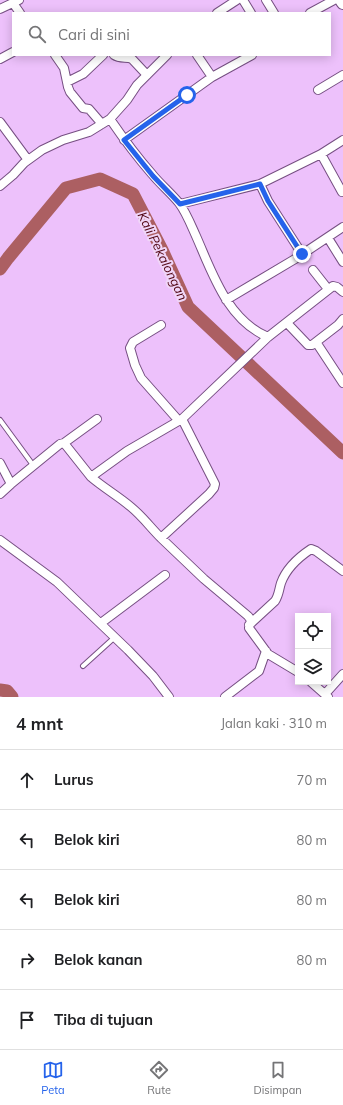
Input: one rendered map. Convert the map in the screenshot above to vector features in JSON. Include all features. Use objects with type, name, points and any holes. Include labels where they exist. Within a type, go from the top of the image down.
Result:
[{"type":"street","points":[[218,12],[236,0]]},
{"type":"street","points":[[243,0],[249,12]]},
{"type":"street","points":[[266,0],[273,12]]},
{"type":"street","points":[[312,12],[334,0]]},
{"type":"street","points":[[0,9],[16,1],[20,12]]},
{"type":"street","points":[[0,59],[12,53]]},
{"type":"street","points":[[56,56],[64,68],[68,87],[76,100],[83,108],[89,109],[102,124]]},
{"type":"street","points":[[67,82],[83,74],[102,56]]},
{"type":"street","points":[[116,56],[123,59],[132,59],[147,75]]},
{"type":"street","points":[[0,186],[28,160],[42,150],[63,140],[89,132],[110,119],[138,85],[165,56]]},
{"type":"street","points":[[198,56],[212,77]]},
{"type":"street","points":[[124,140],[212,77],[250,56]]},
{"type":"street","points":[[318,90],[343,75]]},
{"type":"street","points":[[110,119],[124,140],[153,176],[180,204],[226,300],[238,316],[253,329],[268,337]]},
{"type":"street","points":[[0,122],[28,160]]},
{"type":"street","points":[[180,204],[260,184],[321,154],[343,140]]},
{"type":"street","points":[[321,154],[342,192]]},
{"type":"street","points":[[260,184],[268,201],[302,254]]},
{"type":"street","points":[[226,300],[328,238],[343,227]]},
{"type":"street","points":[[328,238],[342,259]]},
{"type":"street","points":[[313,270],[328,289]]},
{"type":"street","points":[[91,477],[127,451],[180,420],[229,372],[268,337],[328,289],[333,286],[337,287],[343,292]]},
{"type":"street","points":[[287,322],[308,345],[312,345],[338,325],[343,319]]},
{"type":"street","points":[[161,325],[132,342],[130,348],[135,365],[141,378],[180,420],[215,484],[214,488],[209,494],[161,538]]},
{"type":"street","points":[[316,342],[343,383]]},
{"type":"street","points":[[0,494],[60,444],[64,444],[97,419]]},
{"type":"street","points":[[64,444],[91,477],[131,506],[161,538],[204,579],[248,616],[251,620],[249,625],[250,629],[271,656],[295,670]]},
{"type":"street","points":[[0,463],[11,484]]},
{"type":"street","points":[[0,540],[57,582],[115,637],[153,676],[169,697]]},
{"type":"street","points":[[249,625],[272,605],[278,596],[285,574],[311,549],[316,550],[343,571]]},
{"type":"street","points":[[100,624],[148,586],[165,575]]},
{"type":"street","points":[[226,697],[259,671],[266,651]]},
{"type":"street","points":[[314,685],[327,696],[343,674]]},
{"type":"lane","points":[[0,420],[33,465]]},
{"type":"lane","points":[[82,666],[115,637]]},
{"type":"waterway","name":"Kali Pekalongan","points":[[0,269],[66,188],[100,179],[133,194],[162,250],[188,307],[343,453]]},
{"type":"waterway","points":[[0,690],[7,691],[12,697]]},
{"type":"route","points":[[187,95],[124,140],[153,176],[180,204],[260,184],[268,201],[302,254]]}]
